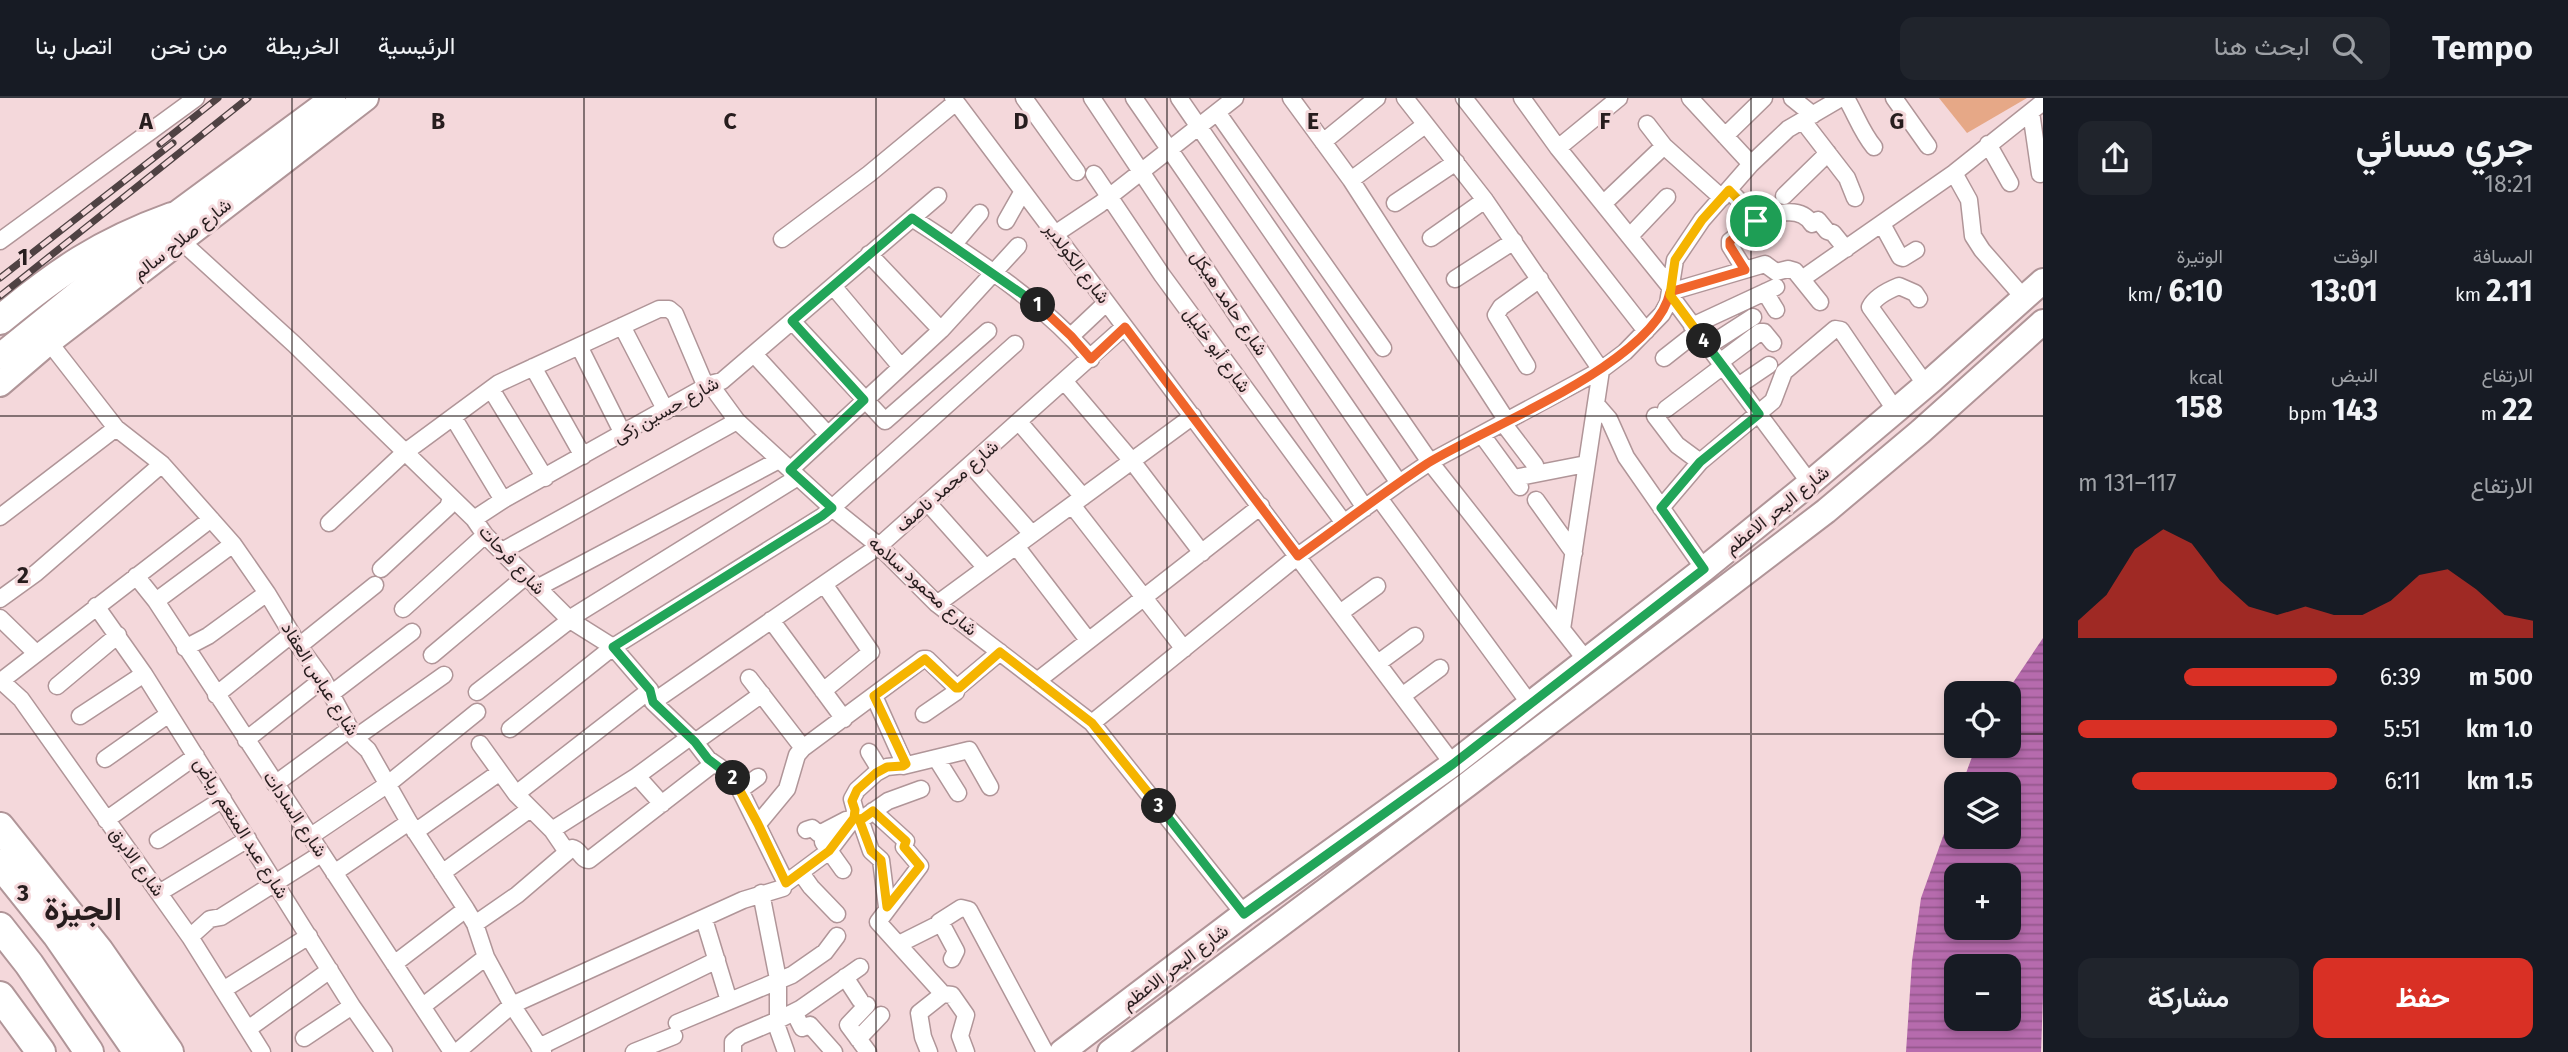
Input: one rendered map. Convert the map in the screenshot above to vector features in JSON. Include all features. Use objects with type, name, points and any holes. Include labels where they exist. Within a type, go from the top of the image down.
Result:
[{"type":"highway","points":[[0,320],[79,260],[140,229],[176,229]]},
{"type":"highway","points":[[0,827],[99,951],[169,1052]]},
{"type":"highway","points":[[0,864],[57,935],[138,1052]]},
{"type":"highway","points":[[0,927],[29,964],[89,1052]]},
{"type":"highway","points":[[0,996],[41,1052]]},
{"type":"main road","name":"شارع صلاح سالم","points":[[0,384],[176,229],[333,98]]},
{"type":"main road","name":"شارع صلاح سالم","points":[[0,356],[176,229],[366,98]]},
{"type":"main road","name":"شارع البحر الاعظم","points":[[1062,1052],[1244,914],[1453,764],[1704,569],[1926,386],[2043,281]]},
{"type":"main road","name":"شارع البحر الاعظم","points":[[1110,1052],[1816,519],[1920,432],[2043,323]]},
{"type":"street","points":[[0,241],[196,98]]},
{"type":"street","points":[[1024,98],[1077,172]]},
{"type":"street","name":"شارع حامد هيكل","points":[[1092,98],[1365,508]]},
{"type":"street","points":[[1133,98],[1399,483]]},
{"type":"street","points":[[1179,98],[1430,462],[1586,660]]},
{"type":"street","points":[[1055,234],[1110,197],[1235,98]]},
{"type":"street","points":[[1323,142],[1377,98]]},
{"type":"street","points":[[1405,98],[1485,200],[1601,370],[1562,629]]},
{"type":"street","points":[[1465,98],[1646,331]]},
{"type":"street","points":[[1522,98],[1558,148],[1630,236],[1695,329],[1810,483]]},
{"type":"street","points":[[1558,148],[1619,98]]},
{"type":"street","points":[[1725,136],[1764,98]]},
{"type":"street","points":[[1792,98],[1851,184],[1855,198]]},
{"type":"street","points":[[1092,723],[1298,556],[1399,483],[1430,462],[1601,370],[1662,314],[1670,292],[1675,260],[1702,220],[1774,141],[1844,98],[1874,147]]},
{"type":"street","points":[[1894,98],[1928,146]]},
{"type":"street","points":[[782,239],[869,174],[954,100]]},
{"type":"street","name":"شارع الكولدير","points":[[954,100],[1453,764]]},
{"type":"street","points":[[1296,100],[1351,180],[1535,466]]},
{"type":"street","points":[[1698,101],[1751,164]]},
{"type":"street","points":[[1809,274],[1954,173],[2037,107]]},
{"type":"street","points":[[2037,107],[2040,174]]},
{"type":"street","points":[[1217,112],[1383,348]]},
{"type":"street","points":[[1595,118],[1606,131]]},
{"type":"street","points":[[1647,124],[1664,146],[1753,215],[1756,221]]},
{"type":"street","points":[[1351,180],[1425,125]]},
{"type":"street","points":[[1988,144],[2010,183]]},
{"type":"street","points":[[1604,204],[1664,146]]},
{"type":"street","points":[[1784,196],[1828,153]]},
{"type":"street","points":[[1395,203],[1456,162]]},
{"type":"street","points":[[1954,173],[1969,200],[1973,236],[2024,298]]},
{"type":"street","name":"شارع أبو خليل","points":[[1094,174],[1162,275],[1344,523]]},
{"type":"street","points":[[1006,221],[1023,191]]},
{"type":"street","name":"شارع حسين زكى","points":[[474,519],[503,500],[708,386],[722,381],[938,196]]},
{"type":"street","points":[[1630,236],[1667,197]]},
{"type":"street","points":[[1431,238],[1485,200]]},
{"type":"street","points":[[953,245],[980,213]]},
{"type":"street","points":[[1745,270],[1730,246],[1730,241],[1756,221],[1774,214],[1804,214],[1833,233],[1846,248]]},
{"type":"street","points":[[912,218],[1037,304],[1091,359]]},
{"type":"street","points":[[1882,224],[1900,257],[1903,258],[1916,250]]},
{"type":"street","name":"شارع فرحات","points":[[176,229],[474,519],[485,535],[570,620],[613,647],[652,696],[713,764],[731,775],[786,883]]},
{"type":"street","points":[[1455,279],[1514,241]]},
{"type":"street","points":[[477,692],[570,620],[789,469],[941,330],[1018,246]]},
{"type":"street","points":[[869,254],[941,330]]},
{"type":"street","points":[[1670,292],[1765,264],[1776,272],[1791,269],[1820,302]]},
{"type":"street","points":[[1527,366],[1496,315],[1501,307],[1540,279]]},
{"type":"street","points":[[833,286],[901,367]]},
{"type":"street","points":[[1919,299],[1915,293],[1899,286],[1870,307],[1926,386]]},
{"type":"street","points":[[1664,358],[1695,329],[1770,290],[1776,310]]},
{"type":"street","points":[[1071,336],[1106,303]]},
{"type":"street","name":"شارع محمود سلامه","points":[[622,326],[662,309],[669,309],[675,314],[708,386],[737,421],[878,546],[937,604],[1092,723],[1244,914]]},
{"type":"street","points":[[1708,346],[1753,317]]},
{"type":"street","points":[[792,321],[884,421],[988,331]]},
{"type":"street","points":[[329,523],[404,453],[491,389],[622,326],[666,411]]},
{"type":"street","name":"شارع محمد ناصف","points":[[516,794],[652,696],[771,620],[878,546],[1125,327]]},
{"type":"street","points":[[1661,508],[1700,462],[1773,401],[1778,394],[1778,386],[1784,372],[1838,328],[1896,411]]},
{"type":"street","points":[[1700,462],[1676,445],[1661,412],[1760,332],[1764,332],[1773,343]]},
{"type":"street","name":"شارع عباس العقاد","points":[[49,342],[117,428],[162,464],[233,544],[323,679],[353,733],[368,750],[412,827],[466,909],[475,925],[486,957],[512,1005],[541,1049]]},
{"type":"street","points":[[510,729],[613,647],[822,516],[1015,344]]},
{"type":"street","points":[[579,346],[623,434]]},
{"type":"street","points":[[754,354],[828,435]]},
{"type":"street","points":[[1738,386],[1769,365]]},
{"type":"street","points":[[533,367],[583,456]]},
{"type":"street","points":[[1065,382],[1132,461],[1202,553]]},
{"type":"street","points":[[491,389],[545,478]]},
{"type":"street","points":[[1596,404],[1609,419],[1626,457],[1704,569]]},
{"type":"street","points":[[937,604],[1193,416]]},
{"type":"street","points":[[453,417],[503,500]]},
{"type":"street","points":[[502,551],[737,421]]},
{"type":"street","points":[[1019,422],[1184,649]]},
{"type":"street","points":[[0,517],[117,428]]},
{"type":"street","points":[[1482,435],[1517,483],[1586,464]]},
{"type":"street","points":[[0,599],[36,573],[162,464]]},
{"type":"street","points":[[971,465],[1032,534]]},
{"type":"street","points":[[432,655],[532,582],[789,469]]},
{"type":"street","points":[[382,569],[448,506],[451,498]]},
{"type":"street","points":[[1379,498],[1530,704]]},
{"type":"street","points":[[1535,500],[1574,553]]},
{"type":"street","points":[[928,503],[986,568]]},
{"type":"street","points":[[1037,681],[1261,506]]},
{"type":"street","points":[[1,680],[211,519]]},
{"type":"street","points":[[403,609],[485,535]]},
{"type":"street","points":[[156,601],[233,544]]},
{"type":"street","points":[[1016,546],[1088,640]]},
{"type":"street","name":"شارع السادات","points":[[136,576],[156,601],[394,964],[455,1052]]},
{"type":"street","points":[[823,691],[871,652],[824,584]]},
{"type":"street","points":[[216,695],[375,585]]},
{"type":"street","points":[[1340,613],[1377,586]]},
{"type":"street","points":[[186,648],[208,636],[267,593]]},
{"type":"street","name":"شارع عبد المنعم رياض","points":[[96,606],[144,674],[378,1050]]},
{"type":"street","points":[[0,618],[36,653]]},
{"type":"street","points":[[771,620],[844,719]]},
{"type":"street","points":[[331,694],[412,632]]},
{"type":"street","points":[[57,686],[118,635]]},
{"type":"street","points":[[1378,663],[1415,636]]},
{"type":"street","points":[[924,714],[956,692],[957,688],[1000,652]]},
{"type":"street","points":[[758,824],[787,789],[797,755],[803,748],[925,659],[957,688]]},
{"type":"street","points":[[1402,696],[1440,668]]},
{"type":"street","points":[[80,716],[144,674]]},
{"type":"street","points":[[275,784],[444,675]]},
{"type":"street","points":[[749,678],[803,748]]},
{"type":"street","points":[[246,740],[323,679]]},
{"type":"street","name":"شارع الابرق","points":[[1,680],[20,699],[190,937],[262,1052]]},
{"type":"street","points":[[552,830],[762,694]]},
{"type":"street","points":[[874,696],[906,762],[903,766]]},
{"type":"street","points":[[311,836],[388,784],[477,712]]},
{"type":"street","points":[[105,759],[169,714]]},
{"type":"street","points":[[480,744],[516,794],[552,830],[567,852]]},
{"type":"street","points":[[966,1052],[960,1037],[966,1015],[952,995],[943,994],[920,975],[899,944],[878,922],[920,866],[904,847],[906,841],[855,810],[852,798],[864,783],[880,770],[970,750],[990,787]]},
{"type":"street","points":[[869,752],[880,770]]},
{"type":"street","points":[[106,820],[196,756]]},
{"type":"street","points":[[936,758],[958,793]]},
{"type":"street","points":[[475,925],[517,895],[567,852],[574,848],[589,860],[635,829],[713,764]]},
{"type":"street","points":[[334,873],[500,772]]},
{"type":"street","points":[[637,776],[662,804]]},
{"type":"street","points":[[740,790],[758,776]]},
{"type":"street","points":[[455,1052],[512,1005],[761,893],[783,888],[867,816],[904,793],[921,789]]},
{"type":"street","points":[[159,840],[223,799]]},
{"type":"street","points":[[843,870],[812,832],[907,801]]},
{"type":"street","points":[[442,873],[530,809]]},
{"type":"street","points":[[867,816],[871,851],[881,860],[887,907]]},
{"type":"street","points":[[159,893],[248,839]]},
{"type":"street","points":[[190,937],[209,919],[221,917],[321,853]]},
{"type":"street","points":[[801,873],[837,914]]},
{"type":"street","points":[[761,893],[778,979],[777,1021],[786,1052]]},
{"type":"street","points":[[899,944],[961,908],[969,910],[1045,1052]]},
{"type":"street","points":[[394,964],[466,909]]},
{"type":"street","points":[[704,919],[729,1001]]},
{"type":"street","points":[[939,922],[955,948],[956,956],[952,959]]},
{"type":"street","points":[[223,990],[309,936]]},
{"type":"street","points":[[634,1052],[729,1001],[792,975],[825,952],[838,936]]},
{"type":"street","points":[[423,1006],[486,957]]},
{"type":"street","points":[[541,1049],[717,960]]},
{"type":"street","points":[[733,1052],[733,1042],[740,1036],[794,1012],[860,967]]},
{"type":"street","points":[[248,1029],[330,970]]},
{"type":"street","points":[[845,977],[863,1003],[848,1025],[863,1045],[881,1015]]},
{"type":"street","points":[[929,1052],[919,1013],[943,994]]},
{"type":"street","points":[[304,1038],[352,1006]]},
{"type":"street","points":[[794,1012],[802,1028],[810,1025],[834,1052]]},
{"type":"shaded area","points":[[1939,98],[2027,98],[1967,133]]},
{"type":"shaded area","points":[[2043,638],[2041,1052],[1906,1052],[1912,961],[1921,898],[1944,834],[1944,849],[2021,849],[2021,772],[1966,772],[1972,758],[2021,758],[2021,681],[2014,681]]},
{"type":"railway","points":[[160,144],[218,98]]},
{"type":"railway","points":[[0,296],[248,98]]},
{"type":"railway","points":[[0,278],[173,143]]},
{"type":"district","name":"الجيزة","points":[[83,909]]},
{"type":"route","points":[[1756,221],[1729,190],[1702,220],[1675,260],[1671,276],[1671,288],[1670,295],[1759,414],[1700,462],[1661,508],[1704,569],[1453,764],[1244,914],[1092,723],[1000,652],[959,688],[927,659],[923,659],[874,696],[906,764],[880,770],[857,790],[852,798],[854,818],[862,819],[873,811],[906,841],[904,847],[920,864],[887,907],[881,860],[873,855],[859,819],[854,818],[829,851],[786,883],[731,775],[713,764],[695,742],[653,702],[650,690],[613,647],[832,508],[790,470],[864,400],[792,321],[912,218],[1037,304],[1091,359],[1125,327],[1298,556],[1430,462],[1601,370],[1625,352],[1662,314],[1670,292],[1745,270],[1730,246],[1730,241],[1756,221]]}]
